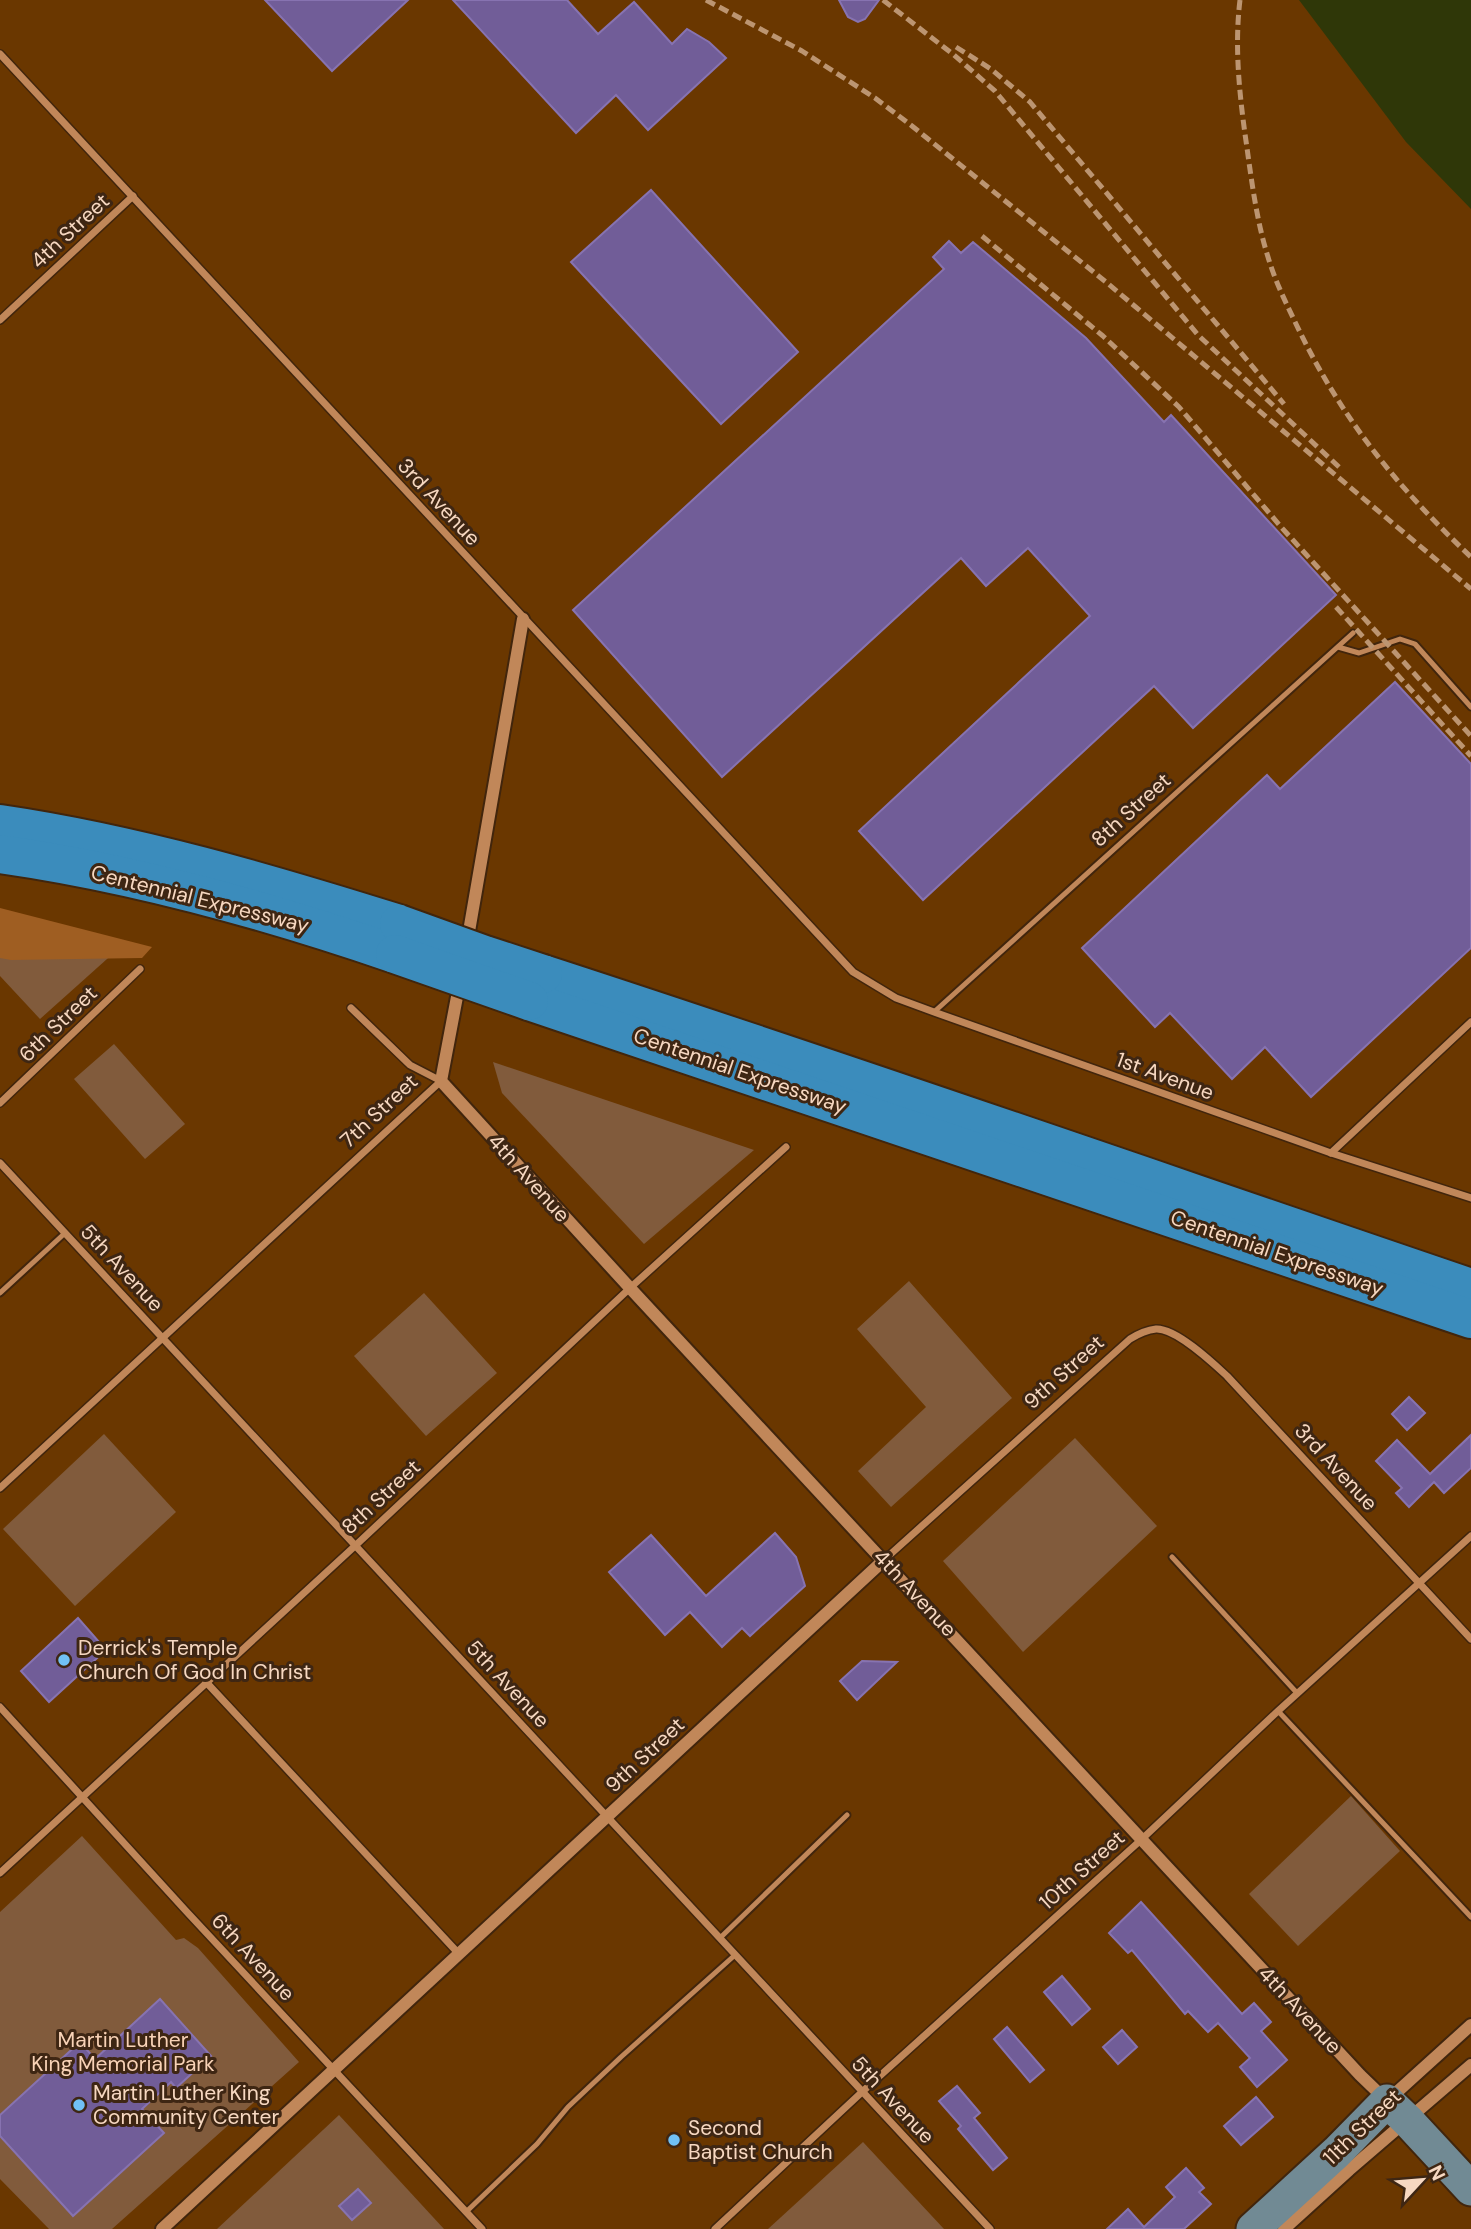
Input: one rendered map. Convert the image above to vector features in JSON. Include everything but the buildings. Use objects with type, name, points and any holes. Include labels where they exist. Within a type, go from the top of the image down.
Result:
[{"type":"highway","points":[[0,814],[92,840]]},
{"type":"highway","name":"Centennial Expressway","points":[[0,824],[92,840],[273,884],[397,939]]},
{"type":"highway","name":"Centennial Expressway","points":[[0,854],[95,871],[205,897],[335,934],[397,939],[485,956],[536,987],[1471,1319]]},
{"type":"highway","name":"Centennial Expressway","points":[[536,987],[734,1036],[1471,1288]]},
{"type":"main road","name":"4th Avenue","points":[[1397,2111],[1471,2189]]},
{"type":"main road","name":"11th Street","points":[[1253,2229],[1337,2152],[1397,2111]]},
{"type":"street","name":"3rd Avenue","points":[[0,54],[853,972]]},
{"type":"street","name":"4th Street","points":[[0,320],[134,196]]},
{"type":"street","name":"7th Street","points":[[0,1488],[441,1080],[523,619]]},
{"type":"street","name":"6th Street","points":[[0,1103],[140,969]]},
{"type":"street","name":"1st Avenue","points":[[853,972],[896,998],[934,1012],[1331,1153],[1471,1198]]},
{"type":"street","name":"4th Avenue","points":[[351,1008],[410,1065],[441,1080],[630,1288],[1397,2111]]},
{"type":"street","points":[[1331,1153],[1471,1022]]},
{"type":"street","name":"8th Street","points":[[0,1873],[630,1288],[786,1147]]},
{"type":"street","name":"5th Avenue","points":[[0,1163],[990,2229]]},
{"type":"street","name":"9th Street","points":[[162,2229],[884,1560],[1130,1339],[1144,1331],[1166,1331]]},
{"type":"street","name":"3rd Avenue","points":[[1166,1331],[1209,1360],[1227,1376],[1471,1639]]},
{"type":"street","name":"10th Street","points":[[715,2229],[1471,1536]]},
{"type":"street","points":[[206,1682],[459,1954]]},
{"type":"street","name":"6th Avenue","points":[[0,1707],[482,2229]]},
{"type":"street","name":"11th Street","points":[[1284,2229],[1349,2169],[1471,2025]]},
{"type":"street","name":"11th Street","points":[[1397,2111],[1471,2065]]},
{"type":"lane","name":"8th Street","points":[[934,1012],[1353,633]]},
{"type":"lane","points":[[1338,647],[1359,653],[1400,639],[1415,644],[1471,707]]},
{"type":"lane","points":[[0,1293],[65,1233]]},
{"type":"lane","points":[[1172,1557],[1297,1693]]},
{"type":"lane","points":[[1278,1711],[1471,1917]]},
{"type":"lane","points":[[720,1938],[848,1815]]},
{"type":"lane","points":[[466,2212],[537,2144],[568,2108],[621,2057],[735,1955]]},
{"type":"green space","points":[[0,919],[126,942],[40,1019],[0,976]]},
{"type":"green space","points":[[114,1044],[185,1124],[145,1159],[74,1079]]},
{"type":"green space","points":[[493,1062],[754,1150],[644,1244],[502,1093]]},
{"type":"green space","points":[[909,1281],[1012,1398],[891,1507],[858,1471],[926,1407],[857,1329]]},
{"type":"green space","points":[[424,1293],[497,1373],[426,1436],[354,1356]]},
{"type":"green space","points":[[104,1434],[176,1512],[75,1606],[3,1529]]},
{"type":"green space","points":[[1075,1438],[1157,1526],[1023,1652],[943,1561]]},
{"type":"green space","points":[[1351,1796],[1400,1851],[1298,1946],[1249,1894]]},
{"type":"green space","name":"Martin Luther King Memorial Park","points":[[82,1836],[176,1940],[184,1938],[198,1948],[299,2062],[112,2229],[49,2229],[0,2179],[0,1912]]},
{"type":"green space","points":[[339,2115],[444,2229],[217,2229]]},
{"type":"green space","points":[[863,2142],[944,2229],[768,2229]]},
{"type":"shaded area","points":[[1299,0],[1471,0],[1471,209],[1406,142]]},
{"type":"shaded area","points":[[0,908],[152,947],[142,958],[0,958]]},
{"type":"railway","points":[[706,0],[802,51],[875,98],[912,126],[1106,282],[1471,589]]},
{"type":"railway","points":[[883,0],[995,91],[1198,335],[1339,467]]},
{"type":"railway","points":[[1240,0],[1238,56],[1244,130],[1258,217],[1277,283],[1314,359],[1352,421],[1395,477],[1471,557]]},
{"type":"railway","points":[[956,47],[991,69],[1030,102],[1284,404]]},
{"type":"railway","points":[[982,236],[1103,336],[1179,407],[1282,528],[1471,736]]},
{"type":"railway","points":[[1336,607],[1471,756]]},
{"type":"place","name":"Derrick's Temple Church Of God In Christ","points":[[64,1660]]},
{"type":"place","name":"Martin Luther King Community Center","points":[[79,2105]]},
{"type":"place","name":"Second Baptist Church","points":[[674,2140]]}]
